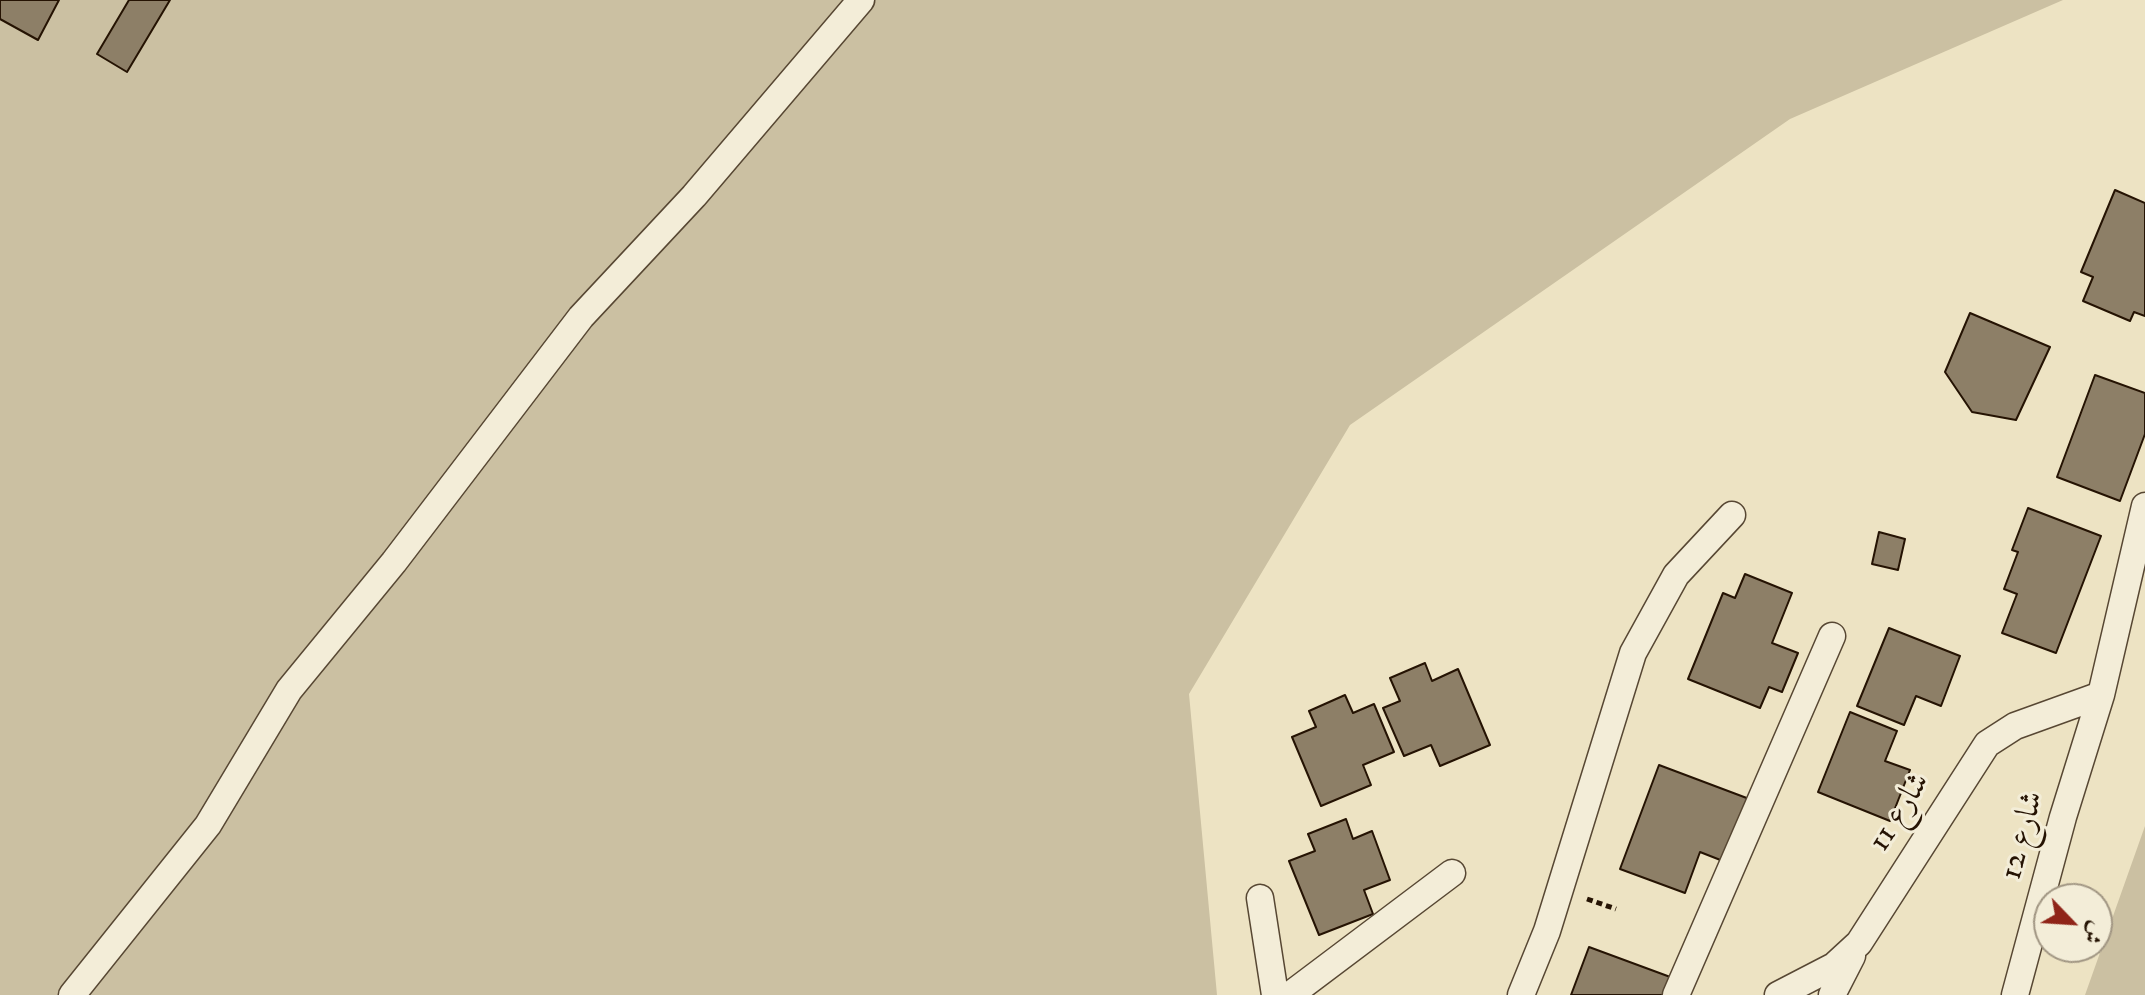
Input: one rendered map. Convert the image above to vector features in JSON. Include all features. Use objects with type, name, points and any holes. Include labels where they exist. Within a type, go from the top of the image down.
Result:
[{"type":"street","points":[[72,995],[208,825],[289,690],[394,562],[581,317],[694,196],[861,0]]},
{"type":"street","name":"شارع 12","points":[[2015,995],[2063,817],[2101,695],[2145,506]]},
{"type":"street","points":[[1521,995],[1547,931],[1633,653],[1676,575],[1732,515]]},
{"type":"street","points":[[1676,995],[1832,636]]},
{"type":"street","name":"شارع 11","points":[[1778,995],[1834,966],[1859,943],[1987,744],[2015,726],[2101,695]]},
{"type":"street","points":[[1290,995],[1452,873]]},
{"type":"street","points":[[1260,898],[1275,995]]},
{"type":"street","points":[[1832,995],[1859,943]]},
{"type":"shaded area","points":[[0,0],[2063,0],[1790,119],[1350,425],[1189,694],[1217,995],[0,995]]},
{"type":"shaded area","points":[[2145,826],[2145,995],[2085,995],[2096,963],[2113,963],[2113,916]]},
{"type":"building","points":[[0,0],[59,0],[38,40],[0,19]]},
{"type":"building","points":[[129,0],[170,0],[127,72],[97,54]]},
{"type":"building","points":[[2115,190],[2145,203],[2145,316],[2134,312],[2130,321],[2083,301],[2093,277],[2081,272]]},
{"type":"building","points":[[1970,313],[2050,347],[2016,420],[1972,412],[1945,372]]},
{"type":"building","points":[[2095,375],[2145,393],[2145,434],[2120,501],[2057,477]]},
{"type":"building","points":[[2028,508],[2101,536],[2056,653],[2002,633],[2017,594],[2004,589],[2018,552],[2012,550]]},
{"type":"building","points":[[1879,532],[1905,539],[1898,570],[1872,564]]},
{"type":"building","points":[[1745,574],[1792,593],[1772,643],[1798,653],[1782,692],[1769,687],[1760,708],[1688,679],[1723,593],[1735,598]]},
{"type":"building","points":[[1889,628],[1960,656],[1941,706],[1916,696],[1904,725],[1857,706]]},
{"type":"building","points":[[1425,663],[1432,681],[1458,669],[1490,745],[1440,766],[1431,745],[1404,756],[1383,708],[1400,701],[1390,678]]},
{"type":"building","points":[[1345,695],[1353,713],[1374,704],[1394,752],[1363,765],[1371,785],[1321,806],[1292,737],[1316,727],[1309,711]]},
{"type":"building","points":[[1850,712],[1897,731],[1885,761],[1910,770],[1890,821],[1818,792]]},
{"type":"building","points":[[1659,765],[1752,800],[1728,863],[1700,852],[1685,893],[1620,869]]},
{"type":"building","points":[[1346,819],[1353,839],[1372,831],[1390,880],[1364,890],[1373,914],[1319,935],[1289,861],[1315,851],[1308,834]]},
{"type":"building","points":[[1589,947],[1673,978],[1666,995],[1571,995]]}]
